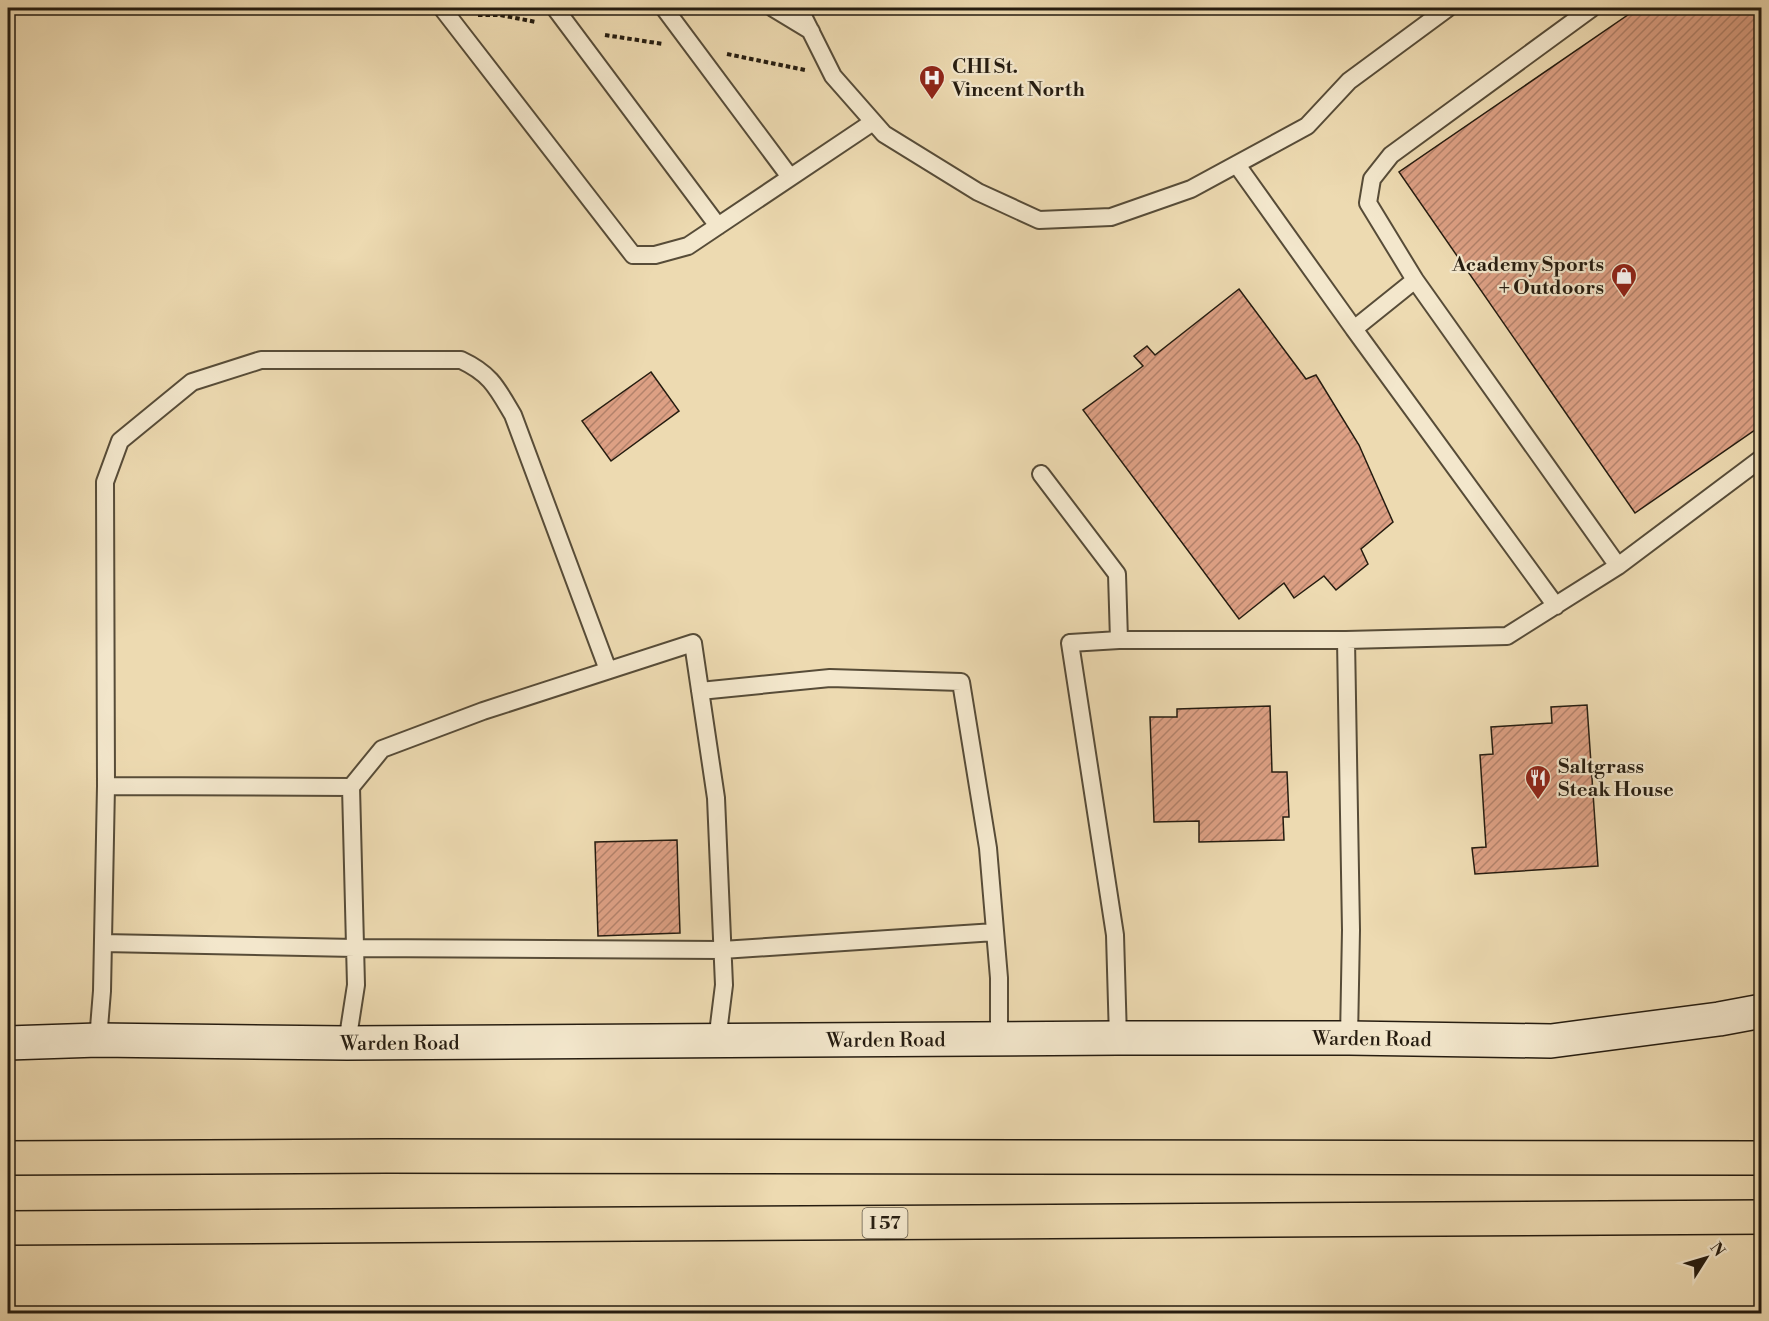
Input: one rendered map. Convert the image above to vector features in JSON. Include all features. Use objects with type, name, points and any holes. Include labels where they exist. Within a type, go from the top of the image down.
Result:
[{"type":"highway","points":[[8,1158],[363,1156],[1761,1158]]},
{"type":"highway","name":"I 57","points":[[8,1228],[1761,1217]]},
{"type":"main road","name":"Warden Road","points":[[8,1043],[98,1040],[347,1043],[1118,1038],[1551,1041],[1719,1019],[1761,1011]]},
{"type":"lane","points":[[555,8],[718,226]]},
{"type":"lane","points":[[664,8],[790,177]]},
{"type":"lane","points":[[773,8],[811,31]]},
{"type":"lane","points":[[799,8],[833,76],[884,134],[978,192],[1039,220],[1111,217],[1191,189],[1307,126],[1349,81],[1448,8]]},
{"type":"lane","points":[[1592,8],[1391,155],[1372,179],[1368,203],[1415,280],[1618,566]]},
{"type":"lane","points":[[445,11],[633,255],[655,255],[688,246],[873,122]]},
{"type":"lane","points":[[1237,165],[1556,606]]},
{"type":"lane","points":[[1354,329],[1415,280]]},
{"type":"lane","points":[[98,1040],[104,943],[106,786],[105,482],[120,441],[192,382],[261,360],[461,360],[478,368],[494,383],[513,416],[608,670]]},
{"type":"lane","points":[[1118,1038],[1115,935],[1070,643],[1119,640],[1346,640],[1507,636],[1618,566],[1761,458]]},
{"type":"lane","points":[[1041,474],[1117,574],[1119,640]]},
{"type":"lane","points":[[1346,640],[1352,930],[1349,1038]]},
{"type":"lane","points":[[347,1043],[356,985],[351,787],[382,749],[483,711],[693,643],[716,798],[724,985],[717,1041]]},
{"type":"lane","points":[[700,691],[830,678],[961,682],[988,848],[999,978],[999,1039]]},
{"type":"lane","points":[[106,786],[351,787]]},
{"type":"lane","points":[[104,943],[355,948],[722,950],[995,932]]},
{"type":"path","points":[[445,11],[500,15],[638,41],[695,48],[833,76]]},
{"type":"building","name":"Academy Sports + Outdoors","points":[[1638,8],[1755,8],[1762,16],[1762,425],[1635,513],[1399,172]]},
{"type":"building","points":[[1239,289],[1306,379],[1316,375],[1359,445],[1393,522],[1361,549],[1368,564],[1336,590],[1324,576],[1294,598],[1284,583],[1239,619],[1083,410],[1143,366],[1134,356],[1147,346],[1155,355]]},
{"type":"building","points":[[651,372],[679,411],[611,461],[582,421]]},
{"type":"building","name":"Saltgrass Steak House","points":[[1587,705],[1598,866],[1475,874],[1472,848],[1486,847],[1480,755],[1493,754],[1491,727],[1552,723],[1551,707]]},
{"type":"building","points":[[1270,706],[1272,772],[1287,772],[1289,817],[1283,817],[1284,840],[1199,842],[1199,821],[1154,822],[1150,717],[1177,717],[1177,709]]},
{"type":"building","points":[[677,840],[680,933],[598,936],[595,842]]},
{"type":"place","name":"CHI St. Vincent North","points":[[932,101]]},
{"type":"place","name":"Academy Sports + Outdoors","points":[[1624,299]]},
{"type":"place","name":"Saltgrass Steak House","points":[[1538,801]]}]
